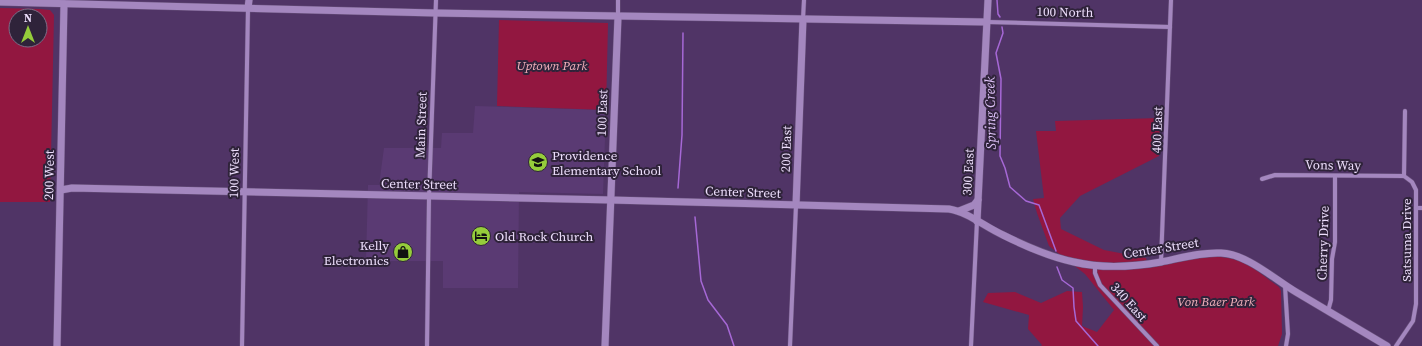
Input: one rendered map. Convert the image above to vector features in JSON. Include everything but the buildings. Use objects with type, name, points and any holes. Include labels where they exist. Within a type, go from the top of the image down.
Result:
[{"type":"street","name":"100 West","points":[[242,346],[248,0]]},
{"type":"street","name":"Main Street","points":[[427,346],[429,197],[436,0]]},
{"type":"street","name":"100 East","points":[[605,346],[612,200],[618,0]]},
{"type":"street","name":"200 East","points":[[790,346],[804,0]]},
{"type":"street","name":"300 East","points":[[971,346],[988,0]]},
{"type":"street","name":"400 East","points":[[1161,262],[1171,0]]},
{"type":"street","name":"100 North","points":[[0,2],[618,17],[986,22],[1170,27]]},
{"type":"street","name":"200 West","points":[[57,346],[64,4]]},
{"type":"street","points":[[1404,176],[1405,111]]},
{"type":"street","name":"Vons Way","points":[[1262,179],[1275,175],[1404,176]]},
{"type":"street","name":"Cherry Drive","points":[[1328,312],[1332,300],[1332,259],[1335,242],[1335,176]]},
{"type":"street","name":"Satsuma Drive","points":[[1396,346],[1413,321],[1416,304],[1416,190],[1412,182],[1404,176]]},
{"type":"street","name":"Center Street","points":[[61,190],[72,188],[949,209],[959,211],[1003,236],[1047,254],[1074,262],[1095,266],[1127,267],[1205,253],[1223,253],[1243,258],[1285,286],[1387,346]]},
{"type":"street","points":[[959,211],[974,205],[978,200]]},
{"type":"street","points":[[1416,208],[1422,208]]},
{"type":"street","name":"340 East","points":[[1095,266],[1095,273],[1100,285],[1157,346]]},
{"type":"street","points":[[1285,286],[1288,334],[1286,346]]},
{"type":"shaded area","points":[[475,106],[606,110],[603,194],[519,192],[518,288],[443,288],[443,261],[366,261],[368,185],[379,185],[384,148],[441,148],[442,133],[473,133]]},
{"type":"green space","points":[[0,8],[8,8],[8,48],[48,48],[48,10],[54,15],[50,202],[0,202]]},
{"type":"green space","name":"Uptown Park","points":[[499,20],[608,23],[606,110],[497,106]]},
{"type":"green space","name":"Von Baer Park","points":[[1160,118],[1159,156],[1080,196],[1060,218],[1061,229],[1104,250],[1146,258],[1149,268],[1186,260],[1211,257],[1223,257],[1246,264],[1279,287],[1281,291],[1282,334],[1278,346],[1041,346],[1042,345],[1028,329],[1029,315],[983,302],[988,293],[1015,292],[1041,303],[1067,291],[1082,292],[1082,326],[1097,332],[1114,310],[1085,274],[1049,246],[1033,199],[1044,198],[1036,131],[1056,131],[1055,121]]},
{"type":"waterway","name":"Spring Creek","points":[[997,0],[998,14],[1000,17]]},
{"type":"waterway","name":"Spring Creek","points":[[1002,27],[1003,33],[996,53],[1001,79],[1000,156],[1010,187],[1026,201],[1039,205],[1056,251]]},
{"type":"waterway","points":[[678,188],[682,135],[683,33]]},
{"type":"waterway","points":[[695,217],[701,281],[708,300],[727,325],[734,346]]},
{"type":"waterway","name":"Spring Creek","points":[[1057,267],[1062,280],[1073,288],[1076,321],[1098,346]]},
{"type":"place","name":"Providence Elementary School","points":[[538,162]]},
{"type":"place","name":"Old Rock Church","points":[[481,236]]},
{"type":"place","name":"Kelly Electronics","points":[[403,252]]}]
